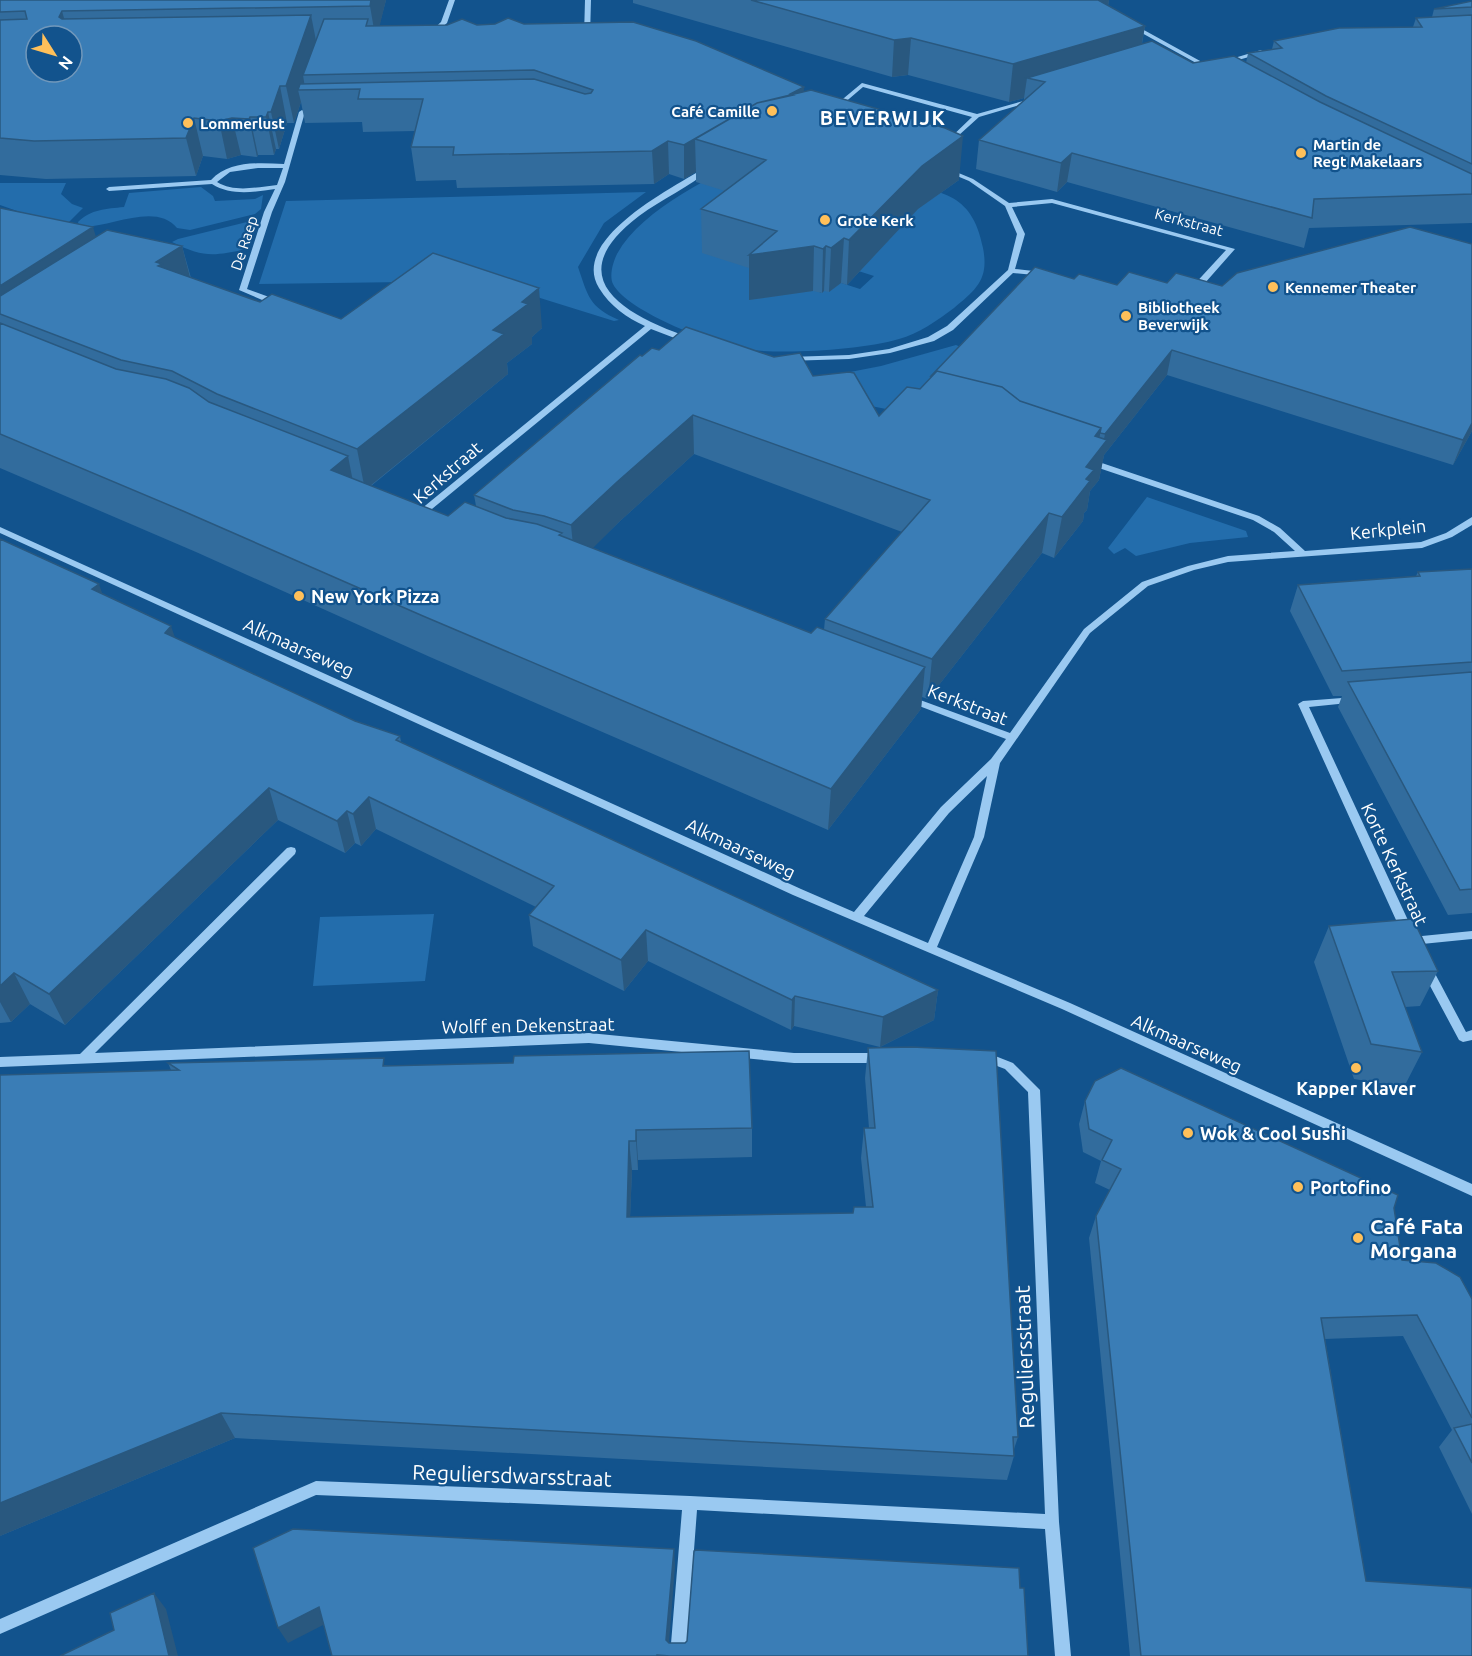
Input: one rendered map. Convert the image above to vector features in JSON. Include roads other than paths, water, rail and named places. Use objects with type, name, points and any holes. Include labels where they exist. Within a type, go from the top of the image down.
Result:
[{"type":"street","points":[[426,37],[437,31],[444,23],[452,0]]},
{"type":"street","points":[[588,0],[587,36],[598,40]]},
{"type":"street","points":[[1125,22],[1216,72]]},
{"type":"street","points":[[1206,67],[1271,50]]},
{"type":"street","points":[[1172,57],[1183,54]]},
{"type":"street","points":[[829,113],[862,85],[977,116]]},
{"type":"street","points":[[940,151],[977,116],[1041,98]]},
{"type":"street","name":"De Raep","points":[[291,308],[243,290],[305,112],[306,101]]},
{"type":"street","points":[[826,103],[837,106]]},
{"type":"street","points":[[696,342],[651,325],[608,299],[596,280],[598,262],[609,242],[626,223],[715,164]]},
{"type":"street","points":[[775,359],[849,357],[890,351],[931,339],[950,328],[1011,271],[1021,234],[1008,206],[971,180],[949,172],[941,165]]},
{"type":"street","points":[[213,182],[219,174],[235,169],[287,166]]},
{"type":"street","points":[[109,189],[213,182],[219,187],[231,189],[280,187]]},
{"type":"street","name":"Kerkstraat","points":[[1008,206],[1052,201],[1231,249],[1189,296]]},
{"type":"street","points":[[1011,271],[1046,274]]},
{"type":"street","name":"Kerkstraat","points":[[407,511],[422,517],[605,361],[651,325]]},
{"type":"street","points":[[1085,460],[1256,518],[1277,530],[1302,553]]},
{"type":"street","name":"Kerkplein","points":[[996,762],[1087,631],[1145,584],[1216,562],[1302,553],[1422,545],[1464,528],[1472,520]]},
{"type":"street","name":"Alkmaarseweg","points":[[0,530],[788,888],[1066,1006],[1472,1190]]},
{"type":"street","name":"Kerkstraat","points":[[903,696],[1012,738]]},
{"type":"street","name":"Korte Kerkstraat","points":[[1371,699],[1303,704],[1417,951],[1467,1036]]},
{"type":"street","points":[[857,916],[945,810],[996,762]]},
{"type":"street","points":[[931,948],[979,837],[996,762]]},
{"type":"street","points":[[82,1059],[291,851]]},
{"type":"street","points":[[1417,951],[1472,935]]},
{"type":"street","name":"Wolff en Dekenstraat","points":[[0,1062],[589,1038],[794,1058],[897,1058]]},
{"type":"street","name":"Reguliersstraat","points":[[976,1058],[988,1058],[1008,1066],[1034,1090],[1052,1522],[1063,1656]]},
{"type":"street","name":"Reguliersdwarsstraat","points":[[0,1627],[316,1488],[690,1503],[1052,1522]]},
{"type":"street","points":[[678,1656],[690,1503]]},
{"type":"place","name":"Café Camille","points":[[772,111]]},
{"type":"place","name":"Lommerlust","points":[[188,123]]},
{"type":"place","name":"Martin de Regt Makelaars","points":[[1301,153]]},
{"type":"place","name":"Grote Kerk","points":[[825,220]]},
{"type":"place","name":"Kennemer Theater","points":[[1273,287]]},
{"type":"place","name":"Bibliotheek Beverwijk","points":[[1126,316]]},
{"type":"place","name":"New York Pizza","points":[[299,596]]},
{"type":"place","name":"Kapper Klaver","points":[[1356,1068]]},
{"type":"place","name":"Wok & Cool Sushi","points":[[1188,1133]]},
{"type":"place","name":"Portofino","points":[[1298,1187]]},
{"type":"place","name":"Café Fata Morgana","points":[[1358,1238]]},
{"type":"district","name":"BEVERWIJK","points":[[883,117]]}]
